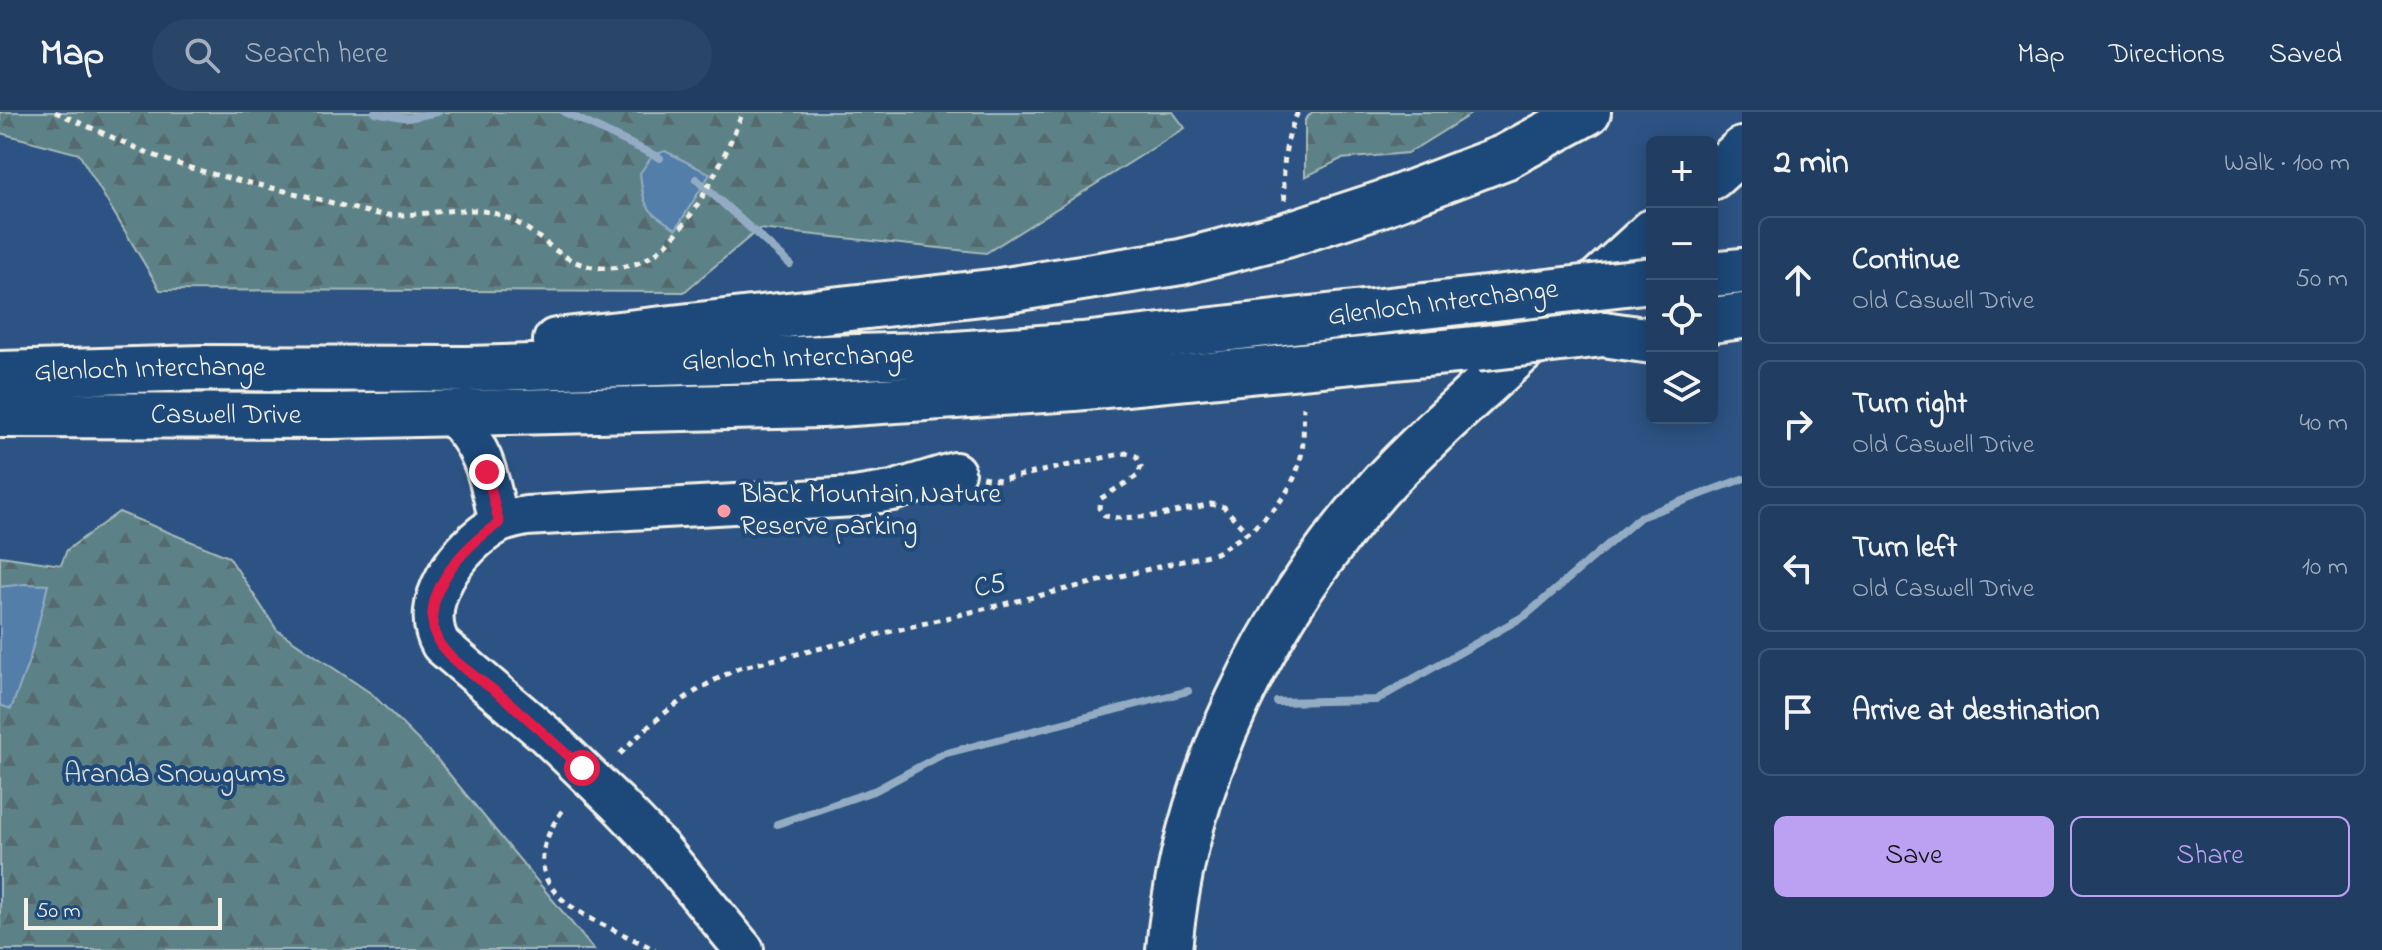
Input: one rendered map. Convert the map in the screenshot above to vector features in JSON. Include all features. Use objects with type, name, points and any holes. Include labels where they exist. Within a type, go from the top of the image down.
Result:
[{"type":"highway","points":[[120,371],[205,355],[305,349],[525,344],[1000,291],[1134,271],[1255,244],[1384,203],[1505,157],[1588,112]]},
{"type":"highway","points":[[1718,172],[1742,150]]},
{"type":"highway","name":"Glenloch Interchange","points":[[1169,950],[1189,844],[1217,750],[1254,667],[1303,586],[1382,484],[1429,436],[1646,237]]},
{"type":"highway","points":[[1718,273],[1742,271]]},
{"type":"highway","name":"Glenloch Interchange","points":[[0,374],[201,368],[468,369],[955,354],[1082,345],[1646,281]]},
{"type":"highway","points":[[1718,319],[1742,316]]},
{"type":"highway","name":"Glenloch Interchange","points":[[450,413],[822,405],[945,398],[1476,349],[1646,329]]},
{"type":"highway","points":[[1603,334],[1646,340]]},
{"type":"highway","points":[[1718,344],[1742,342]]},
{"type":"highway","name":"Caswell Drive","points":[[0,415],[450,413]]},
{"type":"street","points":[[450,413],[473,438],[483,457],[499,523]]},
{"type":"street","points":[[744,950],[661,849],[618,804],[535,725],[441,645],[434,612],[444,579],[472,544],[499,523],[526,516],[854,497],[902,489],[955,472]]},
{"type":"path","points":[[55,112],[178,164],[381,214],[459,210],[488,212],[516,221],[555,253],[577,264],[603,268],[632,265],[668,243],[712,178],[743,112]]},
{"type":"path","points":[[1286,203],[1283,156],[1298,112]]},
{"type":"path","name":"C5","points":[[620,754],[651,722],[681,699],[739,668],[1216,553],[1248,534],[1280,503],[1295,475],[1302,451],[1304,407]]},
{"type":"path","points":[[955,472],[1000,480],[1126,453],[1136,456],[1141,467],[1137,476],[1100,499],[1099,508],[1105,516],[1157,516],[1211,504],[1224,507],[1248,534]]},
{"type":"path","points":[[562,811],[550,830],[544,853],[544,866],[552,891],[571,908],[655,950]]},
{"type":"green space","points":[[0,112],[1173,112],[1185,128],[986,253],[759,229],[684,292],[160,290],[79,154],[0,133]]},
{"type":"green space","points":[[1312,112],[1474,112],[1408,153],[1341,159],[1305,177],[1305,120]]},
{"type":"green space","name":"Aranda Snowgums","points":[[119,512],[229,557],[277,630],[372,694],[436,758],[594,950],[0,950],[0,556],[61,565],[67,550]]},
{"type":"water","points":[[665,151],[710,174],[676,229],[648,207],[641,185],[640,173],[653,155]]},
{"type":"water","points":[[48,585],[30,658],[11,709],[0,705],[0,587]]},
{"type":"waterway","points":[[375,112],[408,118],[437,112]]},
{"type":"waterway","points":[[564,112],[660,158]]},
{"type":"waterway","points":[[696,179],[790,264]]},
{"type":"waterway","points":[[1277,702],[1376,700],[1526,615],[1640,517],[1742,479]]},
{"type":"waterway","points":[[777,824],[876,790],[943,754],[1188,691]]},
{"type":"place","name":"Black Mountain Nature Reserve parking","points":[[724,511]]},
{"type":"route","points":[[487,472],[499,523],[472,544],[444,579],[434,612],[437,639],[452,656],[582,768]]}]
